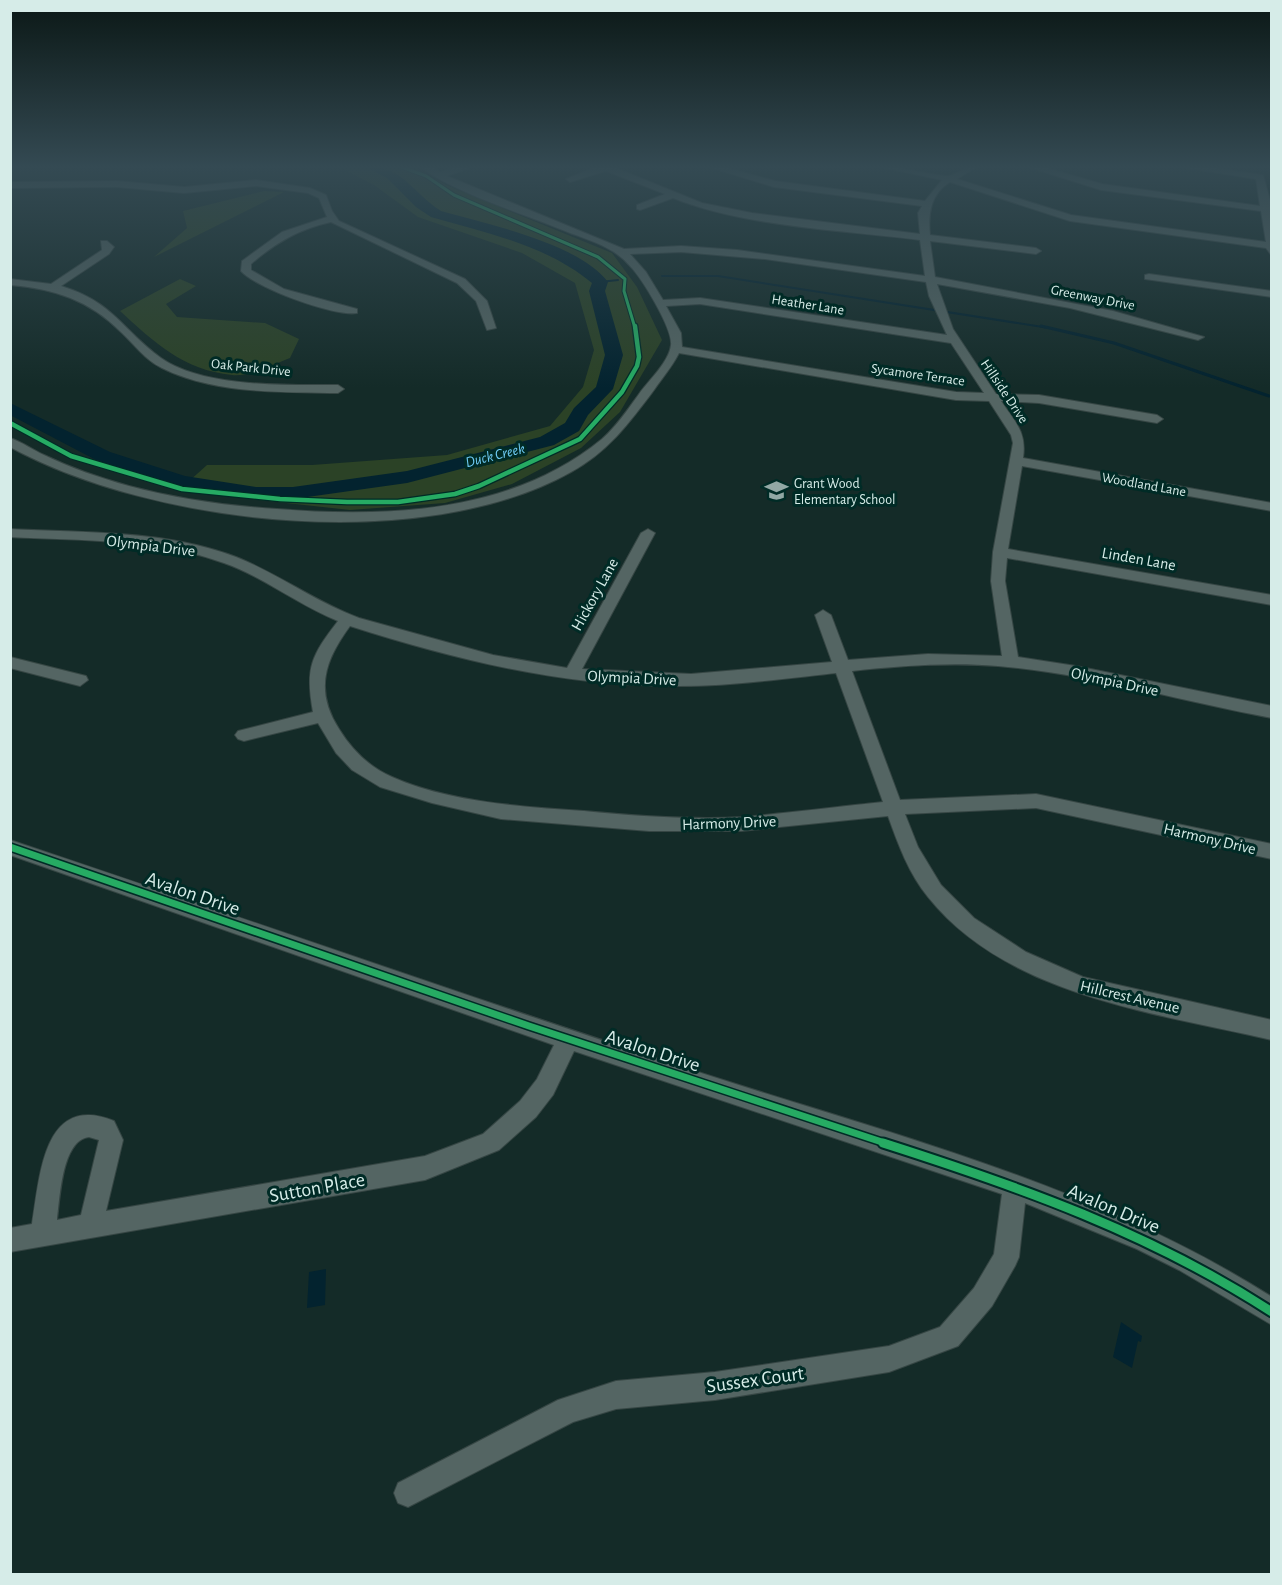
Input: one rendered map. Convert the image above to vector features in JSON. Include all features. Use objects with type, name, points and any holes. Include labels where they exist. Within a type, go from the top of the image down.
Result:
[{"type":"street","points":[[276,240],[246,263],[246,271],[253,279],[268,286],[354,311]]},
{"type":"street","points":[[375,240],[468,286],[484,302],[491,328]]},
{"type":"street","points":[[10,442],[44,462],[74,475],[178,502],[348,519],[445,510],[523,489],[555,475],[594,452],[618,432],[675,350],[675,333],[637,268],[624,252],[595,240]]},
{"type":"street","name":"Hillside Drive","points":[[925,240],[934,296],[955,340],[1017,435],[1017,461],[1000,552],[999,594],[1011,663]]},
{"type":"street","points":[[942,240],[1036,251]]},
{"type":"street","points":[[1208,240],[1271,250]]},
{"type":"street","points":[[55,286],[106,252],[109,248],[104,243]]},
{"type":"street","name":"Greenway Drive","points":[[624,252],[665,248],[715,249],[931,280],[1128,317],[1198,337]]},
{"type":"street","points":[[1149,277],[1272,294]]},
{"type":"street","name":"Oak Park Drive","points":[[10,282],[55,286],[98,304],[166,366],[216,380],[338,389]]},
{"type":"street","name":"Heather Lane","points":[[657,303],[700,301],[955,340]]},
{"type":"street","name":"Sycamore Terrace","points":[[675,350],[956,396],[1039,399],[1158,419]]},
{"type":"street","name":"Woodland Lane","points":[[1017,461],[1272,507]]},
{"type":"street","name":"Olympia Drive","points":[[10,533],[118,539],[187,547],[245,566],[348,618],[487,659],[572,673],[653,680],[711,680],[841,667],[960,659],[1011,663],[1092,675],[1197,699],[1272,712]]},
{"type":"street","name":"Hickory Lane","points":[[572,673],[648,533]]},
{"type":"street","name":"Linden Lane","points":[[1000,552],[1272,600]]},
{"type":"street","name":"Hillcrest Avenue","points":[[823,615],[892,808],[909,849],[934,891],[967,924],[1019,958],[1080,986],[1272,1030]]},
{"type":"street","name":"Harmony Drive","points":[[348,618],[325,649],[320,663],[316,684],[322,716],[342,748],[358,765],[386,782],[432,796],[501,812],[649,824],[741,824],[892,808],[1036,801],[1272,852]]},
{"type":"street","points":[[10,662],[80,680]]},
{"type":"street","points":[[244,735],[322,716]]},
{"type":"street","name":"Avalon Drive","points":[[10,847],[568,1040],[1015,1186],[1102,1218],[1172,1250],[1272,1312]]},
{"type":"street","name":"Sutton Place","points":[[10,1240],[425,1168],[491,1142],[528,1109],[545,1087],[568,1040]]},
{"type":"street","points":[[42,1233],[63,1139],[77,1128],[95,1124],[106,1128],[111,1140],[91,1225]]},
{"type":"street","name":"Sussex Court","points":[[408,1492],[568,1410],[616,1395],[715,1386],[889,1359],[950,1337],[983,1297],[1006,1257],[1015,1186]]},
{"type":"green space","points":[[173,240],[188,240],[154,257]]},
{"type":"green space","points":[[484,240],[580,240],[612,253],[637,287],[662,340],[620,412],[581,448],[512,484],[445,503],[350,510],[178,491],[207,465],[312,465],[447,455],[550,426],[583,387],[594,350],[575,283],[522,253]]},
{"type":"green space","points":[[180,279],[196,286],[166,304],[177,317],[265,323],[299,339],[290,358],[246,374],[232,375],[215,372],[184,361],[170,353],[120,311]]},
{"type":"water","points":[[326,1269],[325,1305],[307,1308],[309,1272]]},
{"type":"water","points":[[1121,1322],[1142,1336],[1141,1342],[1138,1341],[1132,1368],[1113,1357]]},
{"type":"waterway","name":"Duck Creek","points":[[10,408],[103,456],[128,466],[183,482],[256,493],[293,493],[407,477],[547,441],[572,427],[580,412],[604,389],[614,355],[597,291],[600,282],[565,257],[524,240]]},
{"type":"waterway","points":[[662,276],[718,276],[1049,328]]},
{"type":"waterway","points":[[600,282],[618,280]]},
{"type":"waterway","points":[[1041,326],[1114,343],[1269,396]]},
{"type":"cycle path","points":[[10,423],[71,456],[182,489],[280,499],[398,502],[455,494],[479,486],[580,439],[622,392],[637,366],[639,357],[635,325],[624,291],[625,279],[598,257],[558,240]]},
{"type":"cycle path","points":[[10,847],[529,1026],[921,1155],[1059,1203],[1146,1240],[1188,1261],[1272,1312]]},
{"type":"place","name":"Grant Wood Elementary School","points":[[776,491]]}]
